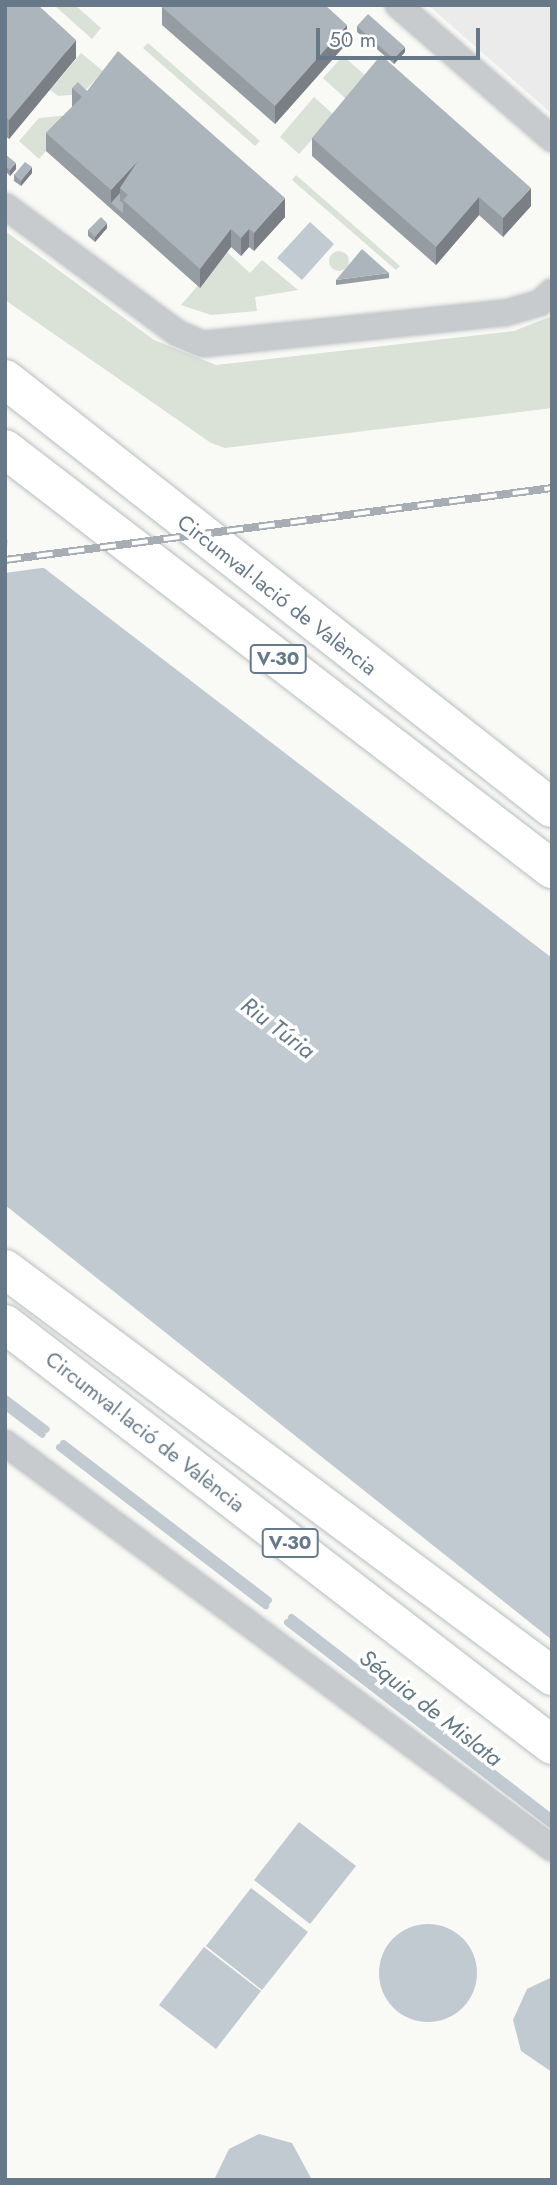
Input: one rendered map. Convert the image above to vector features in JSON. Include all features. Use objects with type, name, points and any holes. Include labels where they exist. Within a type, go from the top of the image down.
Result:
[{"type":"highway","name":"Circumval·lació de València","points":[[5,379],[552,808]]},
{"type":"highway","name":"V-30","points":[[5,449],[552,869]]},
{"type":"highway","name":"Circumval·lació de València","points":[[5,1269],[100,1343],[552,1676]]},
{"type":"highway","name":"Circumval·lació de València","points":[[5,1324],[552,1745]]},
{"type":"highway","points":[[100,1343],[139,1387],[552,1729]]},
{"type":"street","points":[[398,5],[552,139]]},
{"type":"street","points":[[5,206],[177,333],[203,344],[505,313],[540,303],[552,292]]},
{"type":"street","points":[[5,1443],[552,1848]]},
{"type":"shaded area","points":[[54,5],[75,5],[101,28],[92,39]]},
{"type":"shaded area","points":[[428,5],[552,5],[552,114]]},
{"type":"shaded area","points":[[148,43],[260,141],[255,146],[143,48]]},
{"type":"shaded area","points":[[81,53],[103,71],[82,94],[58,96],[50,90]]},
{"type":"shaded area","points":[[343,56],[366,76],[346,99],[323,78]]},
{"type":"shaded area","points":[[314,97],[334,115],[299,154],[280,137]]},
{"type":"shaded area","points":[[70,115],[74,119],[39,159],[19,141],[39,118]]},
{"type":"shaded area","points":[[296,175],[400,266],[396,270],[292,180]]},
{"type":"shaded area","points":[[5,231],[154,340],[216,365],[514,331],[552,316],[552,408],[225,448],[211,443],[5,300]]},
{"type":"shaded area","points":[[339,251],[346,254],[349,261],[346,268],[339,271],[332,268],[329,261],[332,254]]},
{"type":"shaded area","points":[[227,252],[250,273],[262,260],[298,290],[255,297],[257,311],[211,315],[181,305]]},
{"type":"water","points":[[310,222],[334,244],[302,280],[277,258]]},
{"type":"water","name":"Riu Túria","points":[[5,538],[552,958],[552,1640],[5,1205]]},
{"type":"water","points":[[299,1822],[356,1866],[310,1924],[254,1880]]},
{"type":"water","points":[[251,1888],[308,1932],[262,1990],[206,1946]]},
{"type":"water","points":[[428,1924],[447,1928],[463,1938],[473,1954],[477,1973],[473,1992],[463,2008],[447,2018],[428,2022],[409,2018],[393,2008],[383,1992],[379,1973],[383,1954],[393,1938],[409,1928]]},
{"type":"water","points":[[204,1947],[261,1991],[216,2049],[159,2005]]},
{"type":"water","points":[[552,1977],[552,2072],[521,2051],[513,2020],[527,1989]]},
{"type":"water","points":[[259,2134],[292,2143],[312,2180],[214,2180],[229,2149]]},
{"type":"pier","points":[[8,535],[49,567],[5,573]]},
{"type":"building","points":[[5,5],[38,5],[76,40],[9,120],[5,117]]},
{"type":"building","points":[[325,5],[347,25],[275,106],[162,7]]},
{"type":"building","points":[[368,14],[405,47],[394,59],[357,26]]},
{"type":"building","points":[[118,51],[285,198],[254,233],[249,229],[241,238],[231,229],[200,269],[123,200],[128,195],[120,188],[138,161],[111,190],[46,133],[82,97],[72,88],[78,82],[87,91]]},
{"type":"building","points":[[381,55],[531,188],[503,218],[479,197],[436,247],[312,138]]},
{"type":"building","points":[[5,154],[16,163],[10,170],[5,166]]},
{"type":"building","points":[[25,162],[32,167],[21,181],[14,175]]},
{"type":"building","points":[[120,193],[120,201],[123,203],[123,213],[111,203]]},
{"type":"building","points":[[101,217],[107,223],[95,237],[88,230]]},
{"type":"building","points":[[362,249],[389,273],[336,280]]},
{"type":"waterway","points":[[5,1398],[46,1429]]},
{"type":"waterway","name":"Séquia de Mislata","points":[[5,1406],[42,1434]]},
{"type":"waterway","points":[[63,1443],[268,1600]]},
{"type":"waterway","name":"Séquia de Mislata","points":[[59,1447],[265,1605]]},
{"type":"waterway","points":[[291,1617],[552,1818]]},
{"type":"waterway","name":"Séquia de Mislata","points":[[287,1622],[552,1825]]},
{"type":"railway","points":[[5,560],[552,488]]}]
